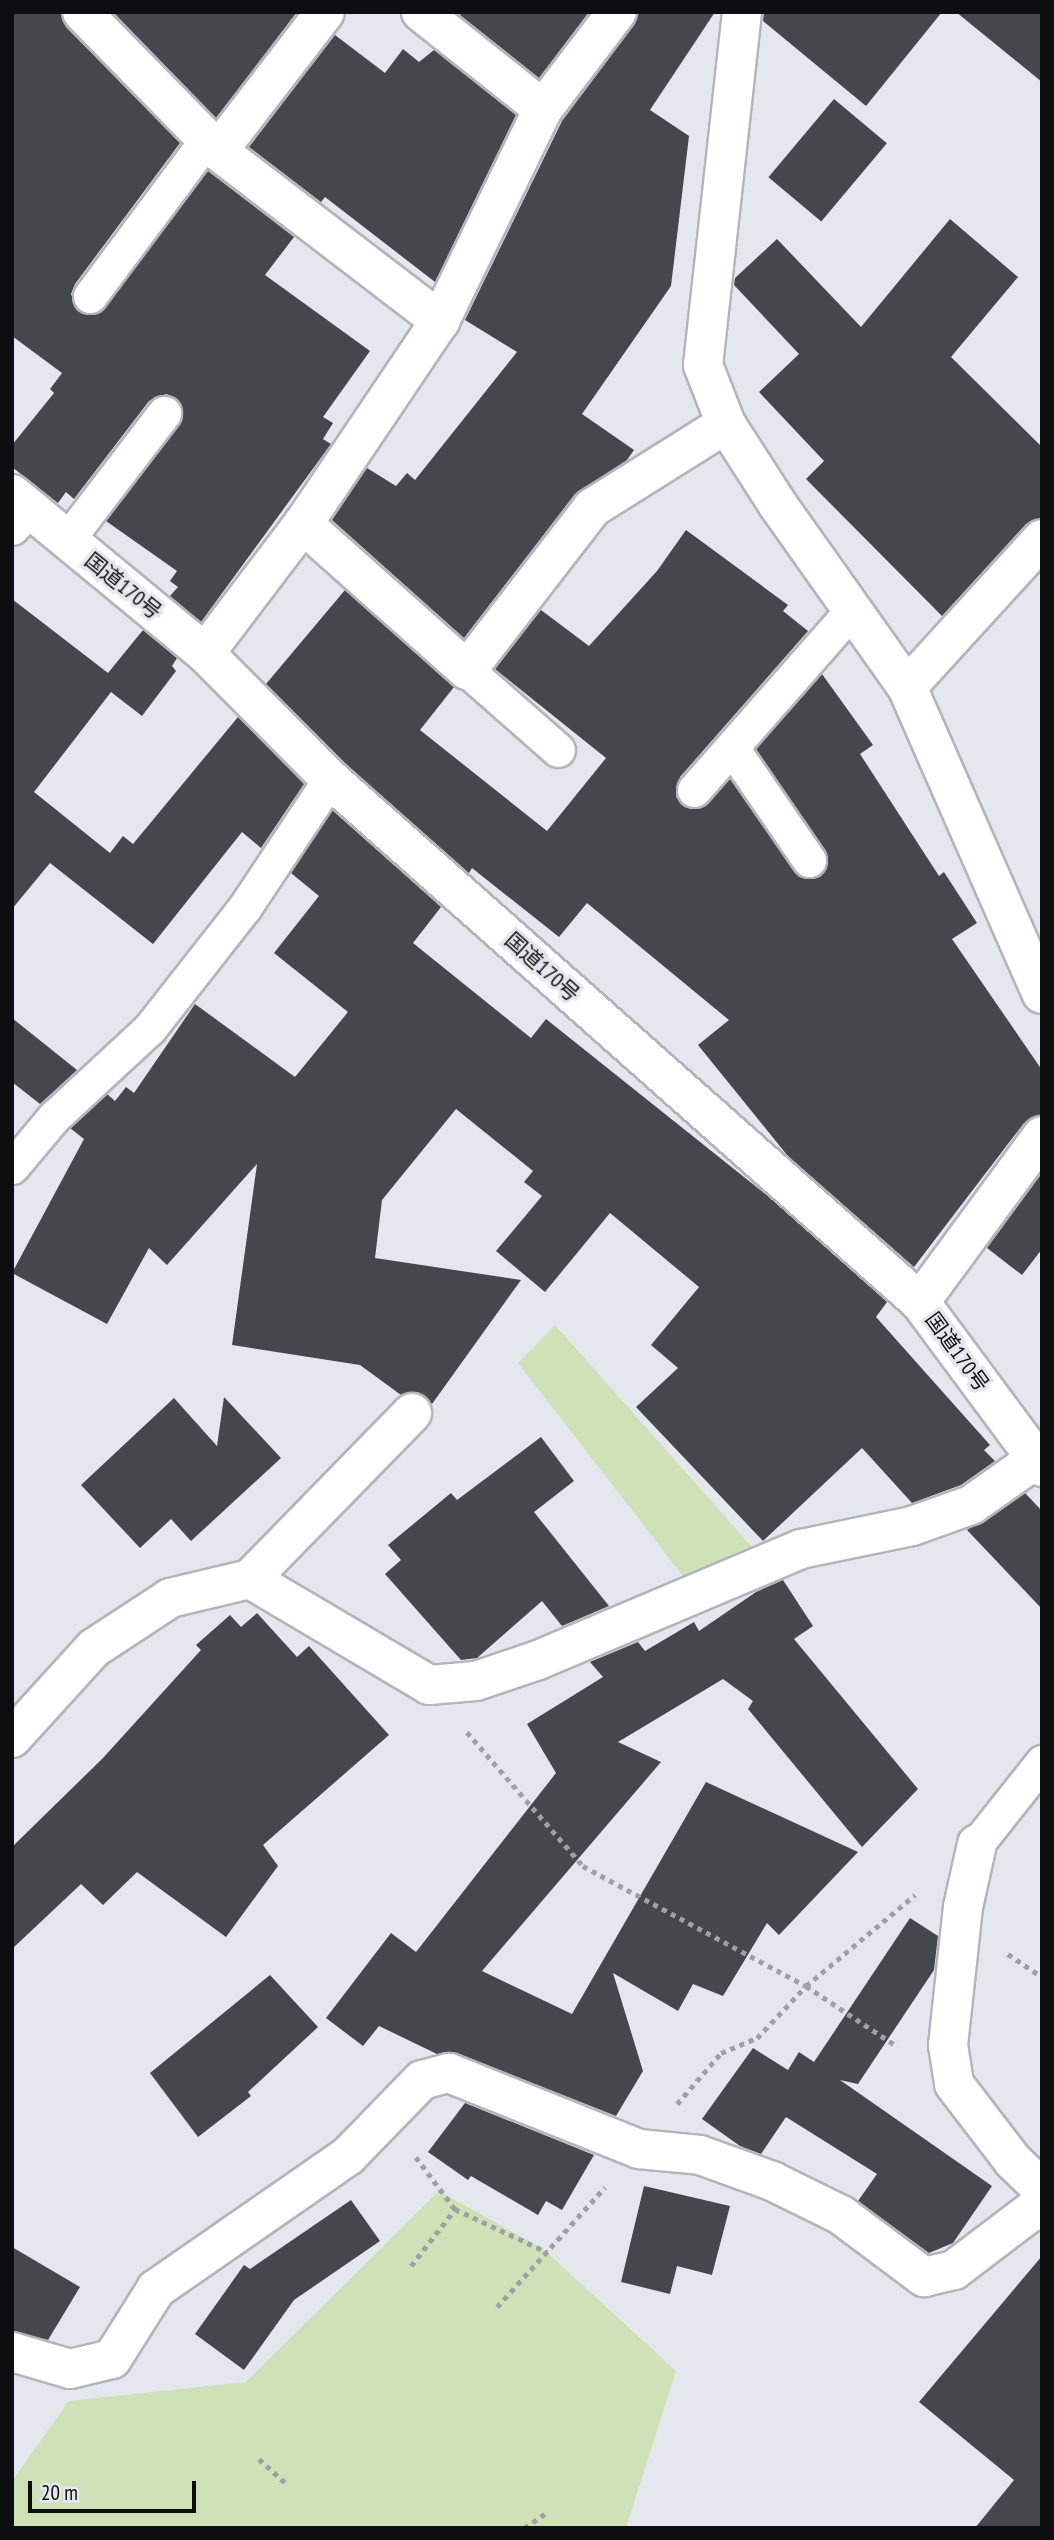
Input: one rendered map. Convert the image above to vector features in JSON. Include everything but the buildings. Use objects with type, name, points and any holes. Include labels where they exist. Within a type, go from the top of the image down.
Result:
[{"type":"main road","points":[[82,12],[212,146],[440,321]]},
{"type":"main road","points":[[212,146],[326,12]]},
{"type":"main road","points":[[421,12],[543,109]]},
{"type":"main road","points":[[205,653],[303,524],[440,321],[543,109],[617,12]]},
{"type":"main road","points":[[742,12],[703,365],[726,424],[907,687],[1042,994]]},
{"type":"main road","points":[[303,524],[467,670],[592,508],[726,424]]},
{"type":"main road","name":"国道170号","points":[[18,510],[67,540],[205,653],[330,779],[920,1302],[1040,1461]]},
{"type":"main road","points":[[907,687],[1042,539]]},
{"type":"main road","points":[[920,1302],[1042,1136]]},
{"type":"main road","points":[[12,1738],[93,1648],[170,1598],[250,1579],[412,1413]]},
{"type":"main road","points":[[250,1579],[429,1685],[476,1681],[538,1660],[802,1549],[912,1526],[971,1505],[1040,1461]]},
{"type":"main road","points":[[977,1844],[963,1907],[948,2045],[954,2084],[1013,2161],[1042,2189]]},
{"type":"main road","points":[[12,2353],[70,2369],[112,2359],[156,2288],[348,2156],[422,2080],[449,2073],[639,2149],[700,2155],[772,2181],[841,2215],[924,2277],[954,2270],[1033,2210],[1042,2211]]},
{"type":"lane","points":[[90,296],[212,146]]},
{"type":"lane","points":[[67,540],[164,413]]},
{"type":"lane","points":[[694,790],[852,610]]},
{"type":"lane","points":[[467,670],[558,750]]},
{"type":"lane","points":[[732,748],[810,860]]},
{"type":"lane","points":[[12,1167],[54,1117],[150,1028],[245,908],[330,779]]},
{"type":"lane","points":[[977,1844],[1042,1762]]},
{"type":"path","points":[[429,1685],[583,1866],[806,1986],[954,2084]]},
{"type":"path","points":[[497,2307],[639,2149],[720,2053],[757,2038],[806,1986],[977,1844]]},
{"type":"path","points":[[383,2122],[455,2209],[547,2253]]},
{"type":"path","points":[[411,2266],[455,2209]]},
{"type":"path","points":[[259,2459],[287,2484]]},
{"type":"path","points":[[524,2528],[545,2514]]},
{"type":"green space","points":[[555,1325],[752,1547],[690,1585],[518,1363]]},
{"type":"green space","points":[[439,2191],[543,2249],[676,2371],[626,2528],[12,2528],[12,2481],[69,2401],[246,2382]]}]
